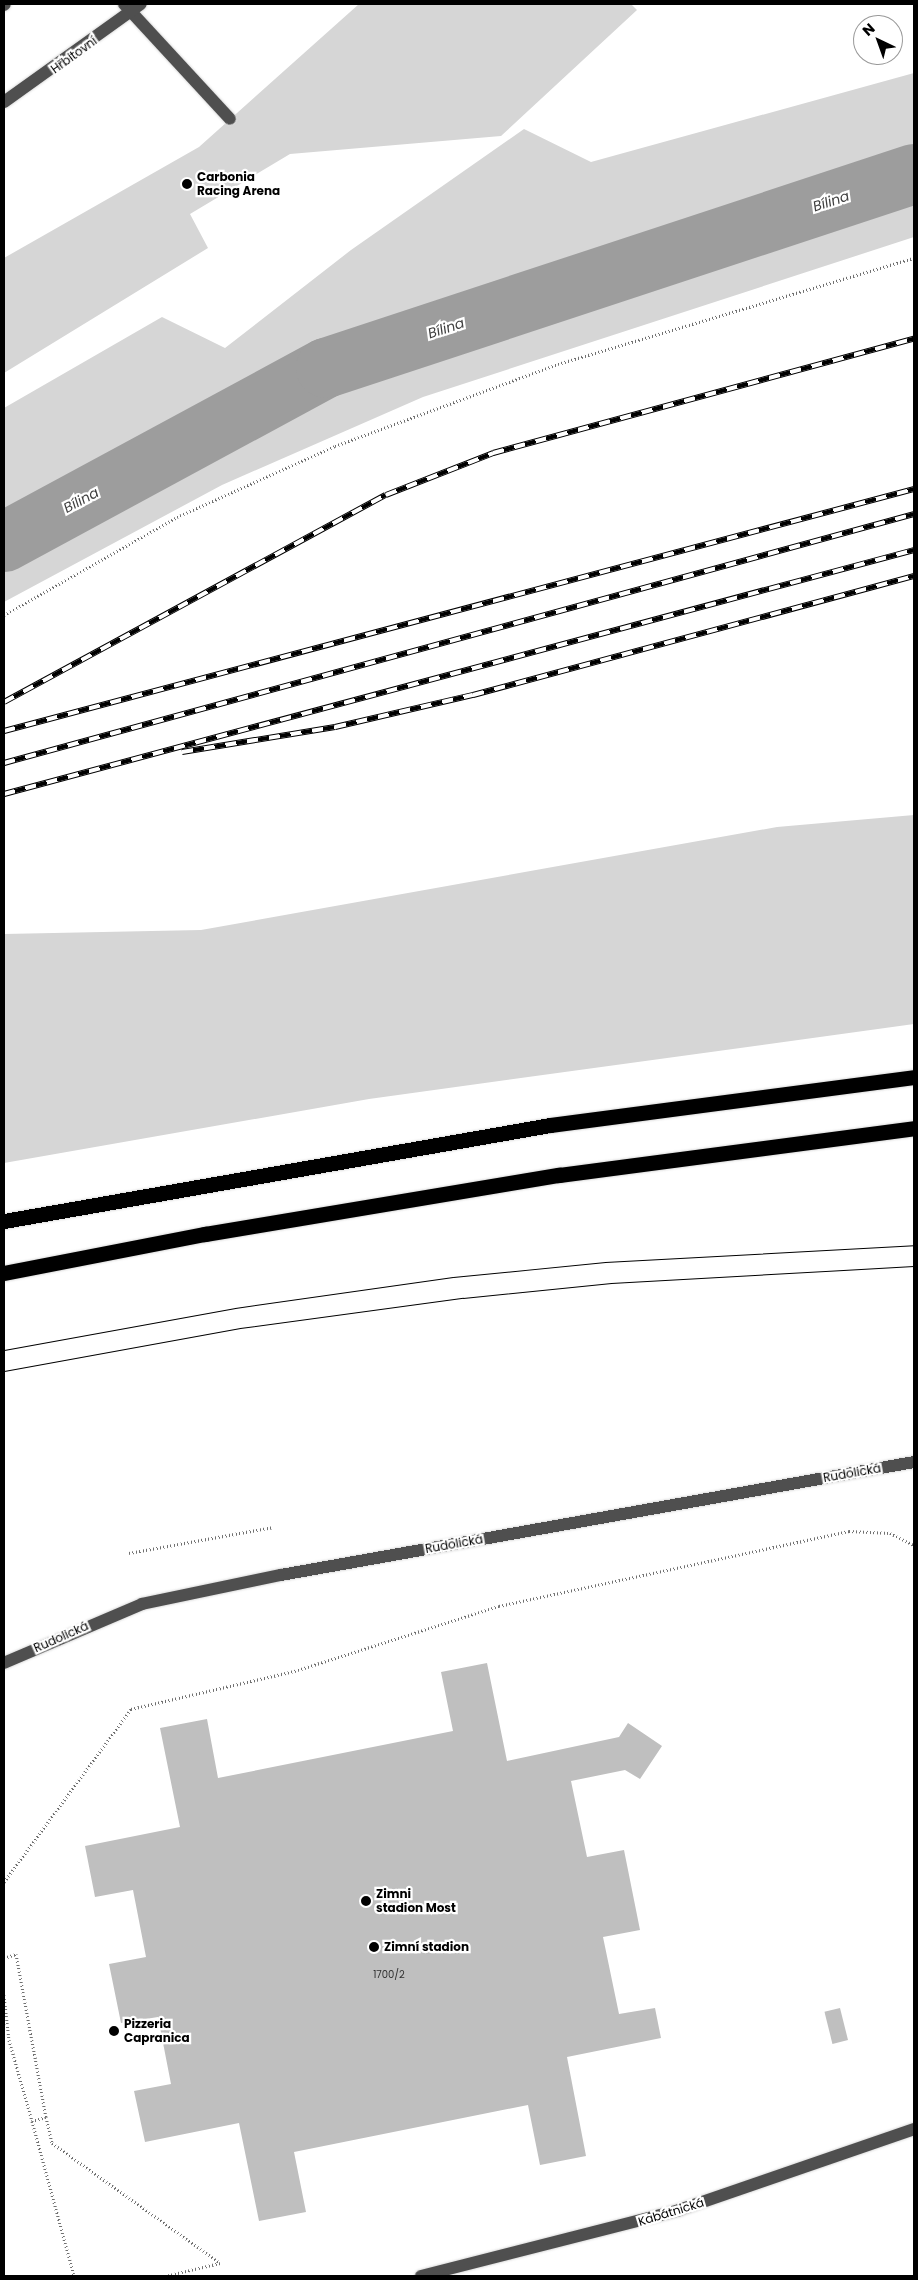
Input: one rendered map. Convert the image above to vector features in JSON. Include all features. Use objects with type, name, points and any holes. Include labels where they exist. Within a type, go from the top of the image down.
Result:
[{"type":"highway","points":[[4,1221],[550,1125],[914,1077]]},
{"type":"highway","points":[[4,1273],[205,1234],[559,1175],[914,1128]]},
{"type":"street","name":"Hřbitovní","points":[[4,102],[133,6]]},
{"type":"street","points":[[133,6],[230,119]]},
{"type":"street","name":"Rudolická","points":[[4,1663],[142,1604],[280,1575],[914,1462]]},
{"type":"street","name":"Kabátnická","points":[[421,2276],[679,2210],[914,2129]]},
{"type":"path","points":[[4,615],[177,517],[336,446],[558,364],[914,258]]},
{"type":"path","points":[[128,1553],[274,1527]]},
{"type":"path","points":[[4,1882],[131,1709],[298,1670],[499,1606],[849,1531],[890,1533],[914,1545]]},
{"type":"path","points":[[4,1958],[16,1954],[52,2143],[220,2263],[165,2276]]},
{"type":"path","points":[[4,1995],[9,2040],[74,2276]]},
{"type":"path","points":[[32,2120],[46,2117]]},
{"type":"shaded area","name":"Carbonia Racing Arena","points":[[359,4],[631,4],[637,10],[501,136],[290,154],[190,214],[208,248],[4,373],[4,258],[199,147]]},
{"type":"shaded area","points":[[914,73],[914,237],[423,397],[222,485],[4,602],[4,408],[162,317],[225,348],[351,250],[524,129],[591,162]]},
{"type":"shaded area","points":[[914,815],[914,1024],[369,1099],[4,1163],[4,934],[201,930],[777,827]]},
{"type":"building","name":"Zimní stadion","points":[[487,1663],[507,1761],[619,1737],[628,1723],[662,1746],[640,1779],[625,1770],[571,1781],[587,1857],[624,1850],[640,1930],[603,1937],[619,2014],[655,2008],[661,2038],[567,2057],[586,2156],[540,2165],[528,2105],[294,2152],[306,2212],[259,2221],[239,2123],[145,2142],[134,2091],[171,2084],[158,2017],[121,2023],[109,1964],[146,1957],[133,1890],[95,1897],[85,1846],[180,1827],[160,1728],[207,1719],[218,1778],[453,1731],[441,1672]]},
{"type":"building","points":[[840,2008],[848,2040],[832,2044],[824,2012]]},
{"type":"waterway","name":"Bílina","points":[[4,542],[326,368],[914,174]]},
{"type":"tram line","points":[[4,1350],[235,1308],[453,1277],[605,1262],[914,1245]]},
{"type":"tram line","points":[[4,1371],[240,1328],[463,1298],[611,1283],[914,1266]]},
{"type":"railway","points":[[4,702],[386,495],[493,453],[914,339]]},
{"type":"railway","points":[[4,731],[914,489]]},
{"type":"railway","points":[[4,763],[914,514]]},
{"type":"railway","points":[[4,794],[914,550]]},
{"type":"railway","points":[[182,752],[335,727],[473,695],[914,576]]},
{"type":"place","name":"Carbonia Racing Arena","points":[[187,184]]},
{"type":"place","name":"Zimni stadion Most","points":[[366,1901]]},
{"type":"place","name":"Zimní stadion","points":[[374,1947]]},
{"type":"place","name":"Pizzeria Capranica","points":[[114,2031]]}]
